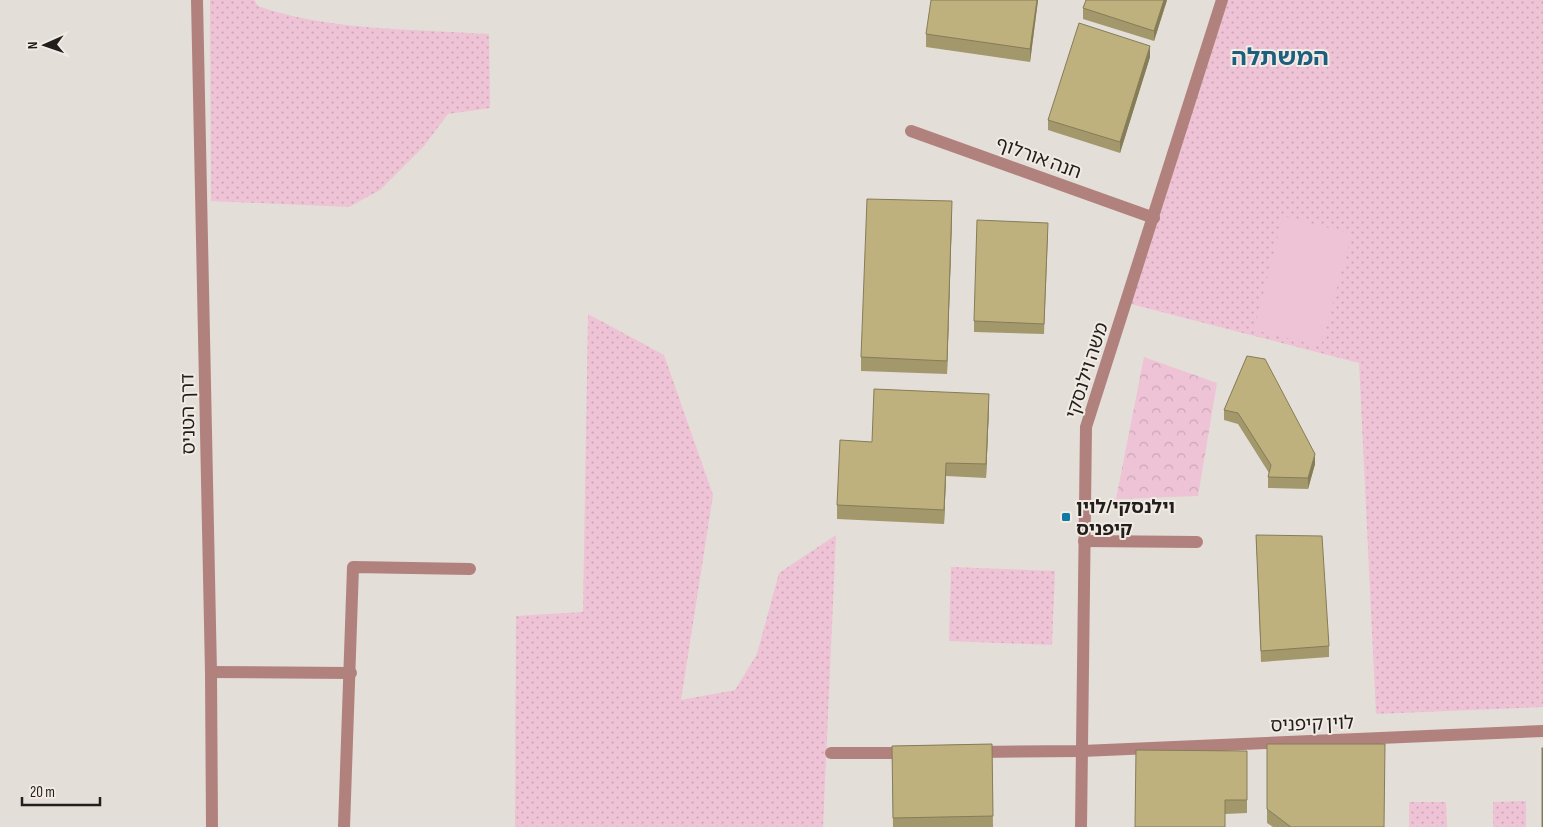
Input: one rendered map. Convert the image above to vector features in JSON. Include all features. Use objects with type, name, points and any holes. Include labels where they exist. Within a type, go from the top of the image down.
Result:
[{"type":"street","name":"דרך הטניס","points":[[197,0],[211,672],[212,827]]},
{"type":"street","name":"משה וילנסקי","points":[[1081,827],[1086,428],[1222,0]]},
{"type":"street","name":"חנה אורלוף","points":[[911,131],[1154,218]]},
{"type":"street","points":[[1084,541],[1197,542]]},
{"type":"street","points":[[344,827],[351,673],[353,567],[470,569]]},
{"type":"street","points":[[211,672],[351,673]]},
{"type":"street","name":"לוין קיפניס","points":[[966,752],[1082,752],[1543,731]]},
{"type":"street","points":[[831,753],[918,753]]},
{"type":"green space","points":[[210,0],[254,0],[258,6],[285,14],[342,25],[489,34],[490,108],[448,114],[424,146],[380,190],[349,207],[211,201]]},
{"type":"green space","points":[[1227,0],[1543,0],[1543,707],[1376,714],[1359,363],[1127,303]]},
{"type":"green space","points":[[1283,216],[1352,234],[1321,346],[1254,330]]},
{"type":"green space","points":[[588,314],[664,355],[713,495],[681,700],[735,690],[757,654],[779,573],[836,535],[823,827],[515,827],[516,616],[583,612]]},
{"type":"green space","points":[[1144,357],[1217,383],[1198,496],[1116,499]]},
{"type":"green space","points":[[951,567],[1055,571],[1052,645],[949,641]]},
{"type":"green space","points":[[1526,801],[1526,827],[1493,827],[1493,802]]},
{"type":"green space","points":[[1409,802],[1446,802],[1447,827],[1409,827]]},
{"type":"building","points":[[931,0],[1037,0],[1030,49],[926,34]]},
{"type":"building","points":[[1086,0],[1164,0],[1154,31],[1083,8]]},
{"type":"building","points":[[1079,23],[1150,46],[1120,142],[1048,120]]},
{"type":"building","points":[[867,199],[952,201],[947,361],[861,357]]},
{"type":"building","points":[[977,220],[1048,223],[1044,324],[974,321]]},
{"type":"building","points":[[1247,356],[1265,359],[1315,454],[1308,478],[1268,477],[1271,465],[1238,413],[1224,410]]},
{"type":"building","points":[[874,389],[989,394],[986,464],[946,463],[944,510],[837,505],[840,440],[872,442]]},
{"type":"building","points":[[1256,535],[1322,536],[1329,646],[1261,651]]},
{"type":"building","points":[[992,744],[993,816],[893,818],[892,746]]},
{"type":"building","points":[[1267,744],[1385,744],[1384,827],[1291,827],[1267,809]]},
{"type":"building","points":[[1543,748],[1543,827],[1542,827]]},
{"type":"building","points":[[1136,750],[1247,751],[1247,800],[1225,800],[1225,827],[1135,827]]},
{"type":"place","name":"וילנסקי/לוין קיפניס","points":[[1066,517]]},
{"type":"district","name":"המשתלה","points":[[1280,57]]}]
